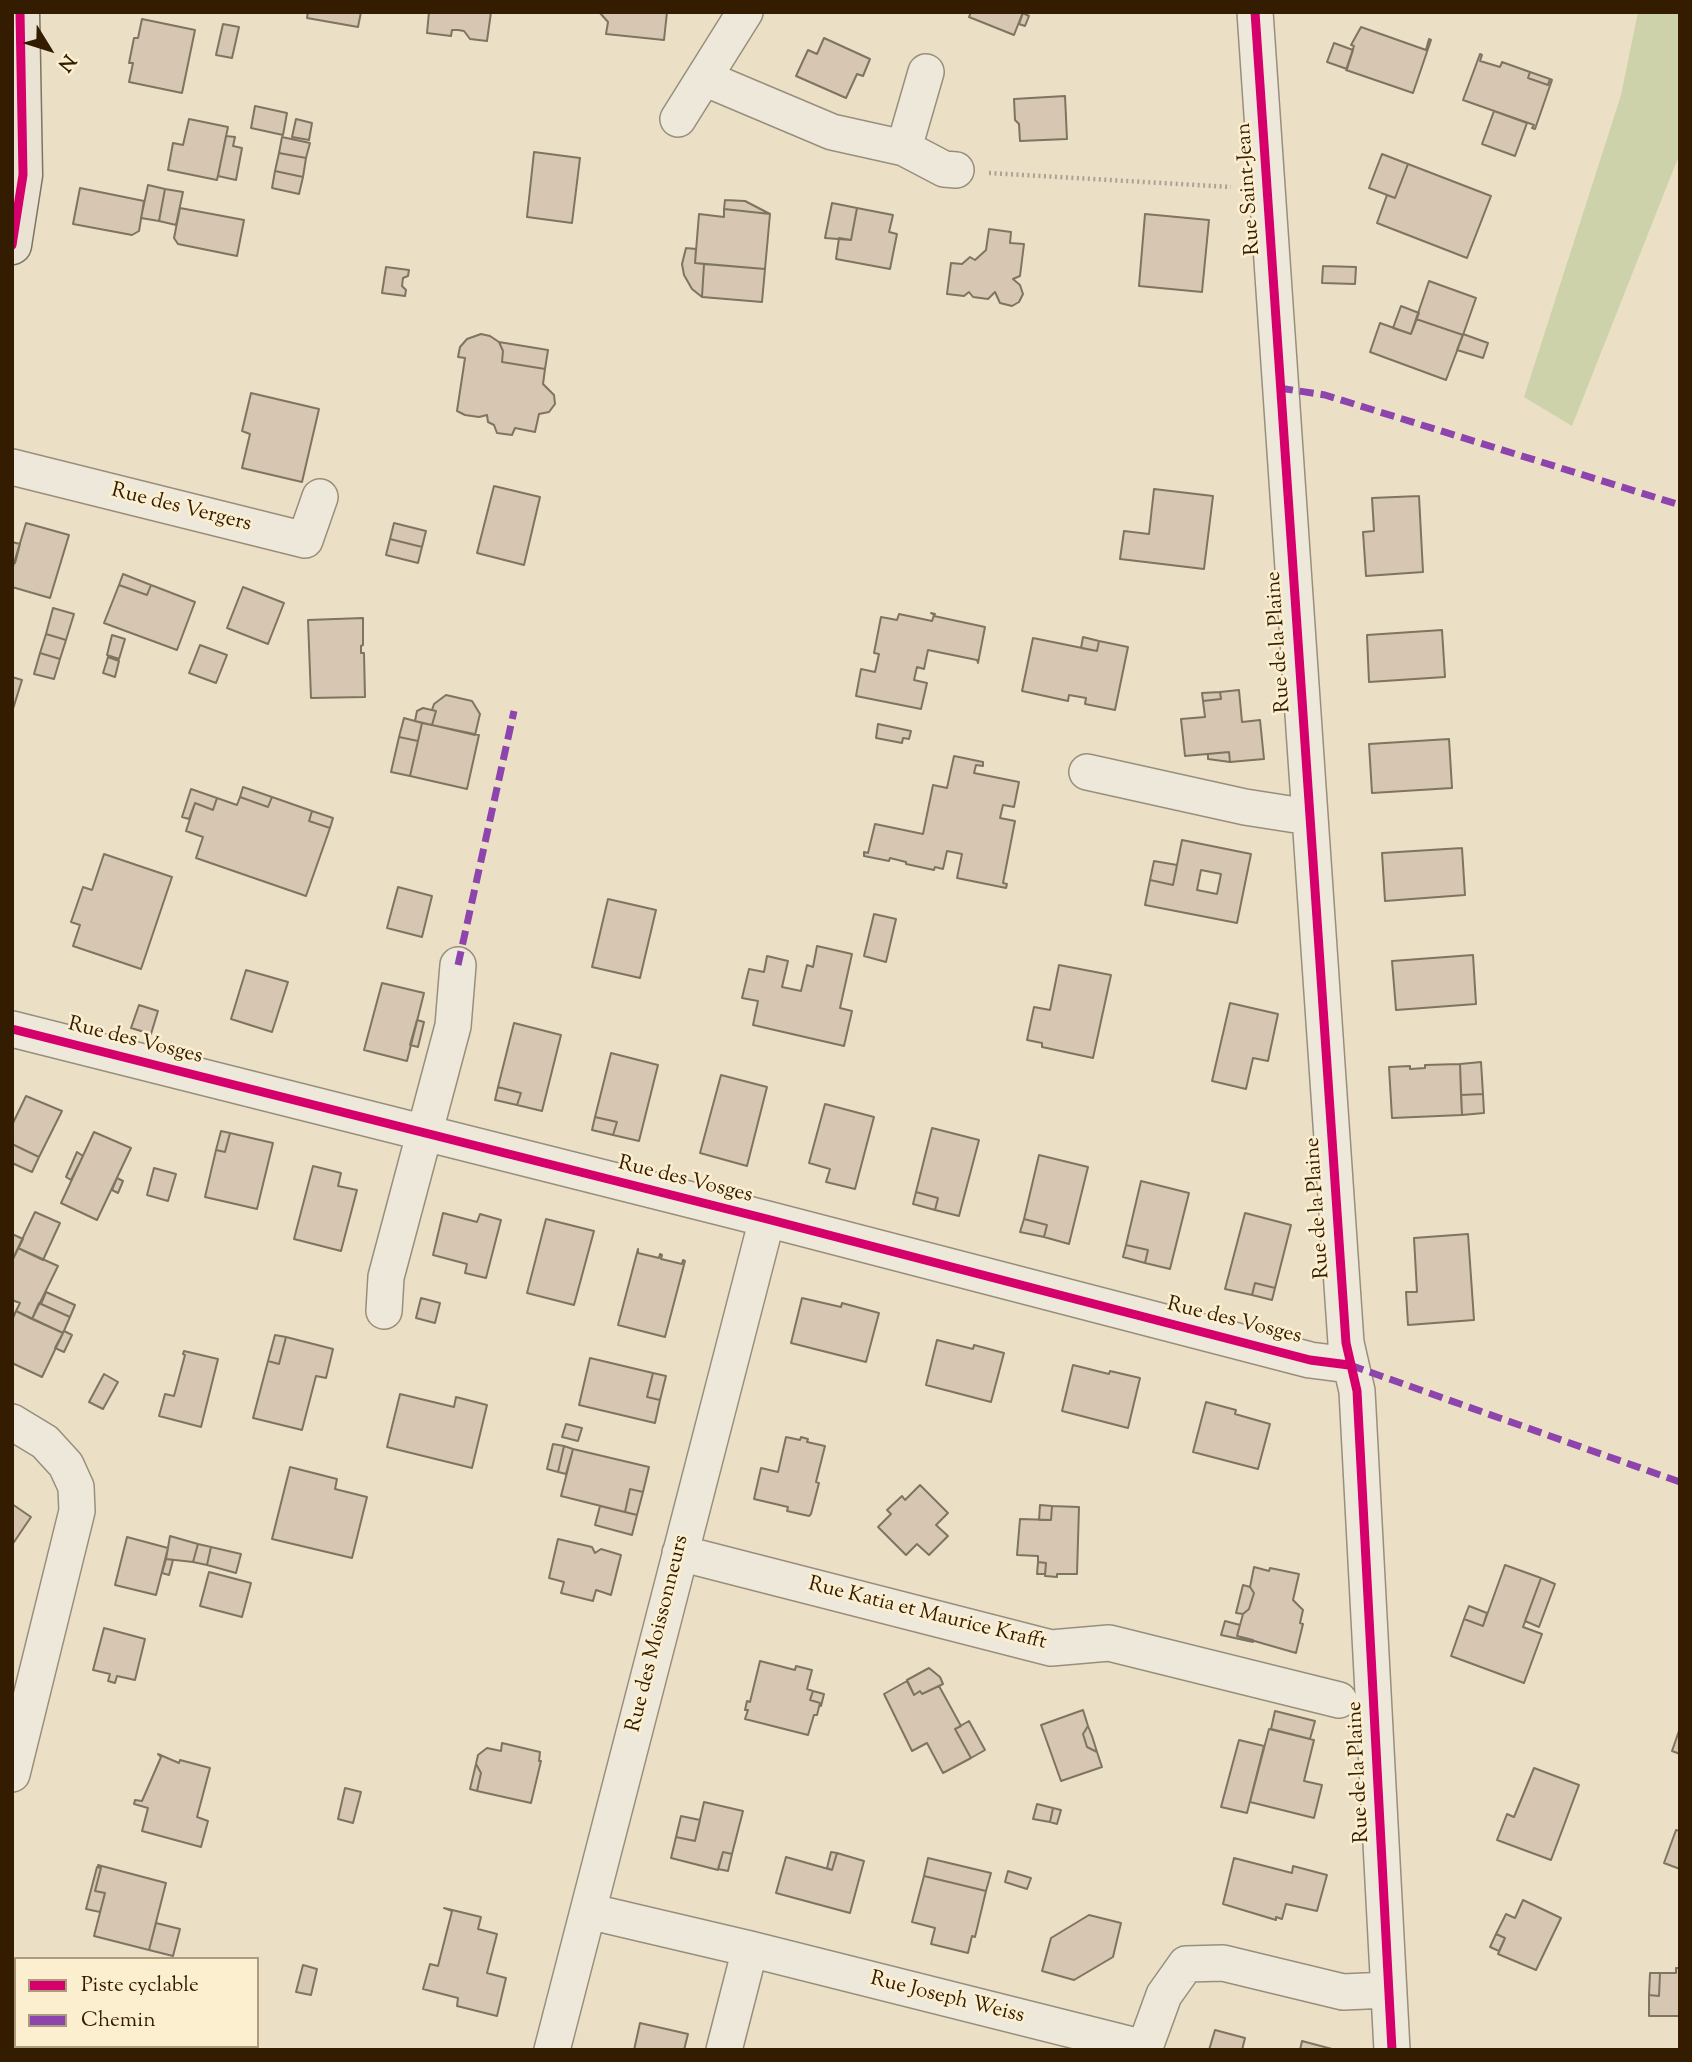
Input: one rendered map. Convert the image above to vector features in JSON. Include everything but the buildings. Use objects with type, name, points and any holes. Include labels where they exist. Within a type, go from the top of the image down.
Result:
[{"type":"main road","points":[[12,245],[23,175],[20,12]]},
{"type":"street","points":[[678,119],[745,12]]},
{"type":"street","name":"Rue Saint-Jean","points":[[1255,12],[1280,363]]},
{"type":"street","points":[[904,149],[926,72]]},
{"type":"street","points":[[704,78],[832,132],[904,149],[944,169],[956,170]]},
{"type":"street","name":"Rue de la Plaine","points":[[1280,363],[1280,402],[1349,1365],[1358,1405],[1392,2050]]},
{"type":"street","name":"Rue des Vergers","points":[[12,467],[305,540],[320,497]]},
{"type":"street","points":[[1087,772],[1245,807],[1309,817]]},
{"type":"street","points":[[384,1311],[386,1277],[453,1026],[458,965]]},
{"type":"street","name":"Rue des Vosges","points":[[12,1030],[767,1219],[1310,1360],[1349,1365]]},
{"type":"street","name":"Rue des Moissonneurs","points":[[552,2050],[767,1219]]},
{"type":"street","points":[[12,1422],[45,1442],[66,1465],[76,1487],[77,1511],[12,1774]]},
{"type":"street","name":"Rue Katia et Maurice Krafft","points":[[680,1553],[1051,1648],[1109,1643],[1339,1700]]},
{"type":"street","name":"Rue Joseph Weiss","points":[[587,1911],[751,1949],[1144,2049]]},
{"type":"street","points":[[724,2050],[751,1949]]},
{"type":"street","points":[[1144,2049],[1164,1994],[1186,1964],[1223,1963],[1343,1992],[1388,1990]]},
{"type":"path","points":[[956,170],[1268,190]]},
{"type":"green space","points":[[1638,12],[1680,12],[1680,153],[1572,426],[1524,397],[1621,95]]},
{"type":"marked path","points":[[1279,388],[1325,395],[1680,505]]},
{"type":"marked path","points":[[458,965],[514,711]]},
{"type":"marked path","points":[[1350,1365],[1680,1482]]},
{"type":"cycle path","points":[[12,245],[23,175],[20,12]]},
{"type":"cycle path","points":[[1255,12],[1346,1343],[1357,1391],[1392,2050]]},
{"type":"cycle path","points":[[12,1029],[767,1219],[1310,1360],[1349,1365]]}]
